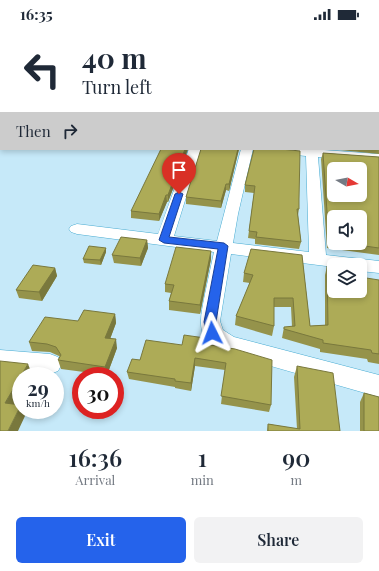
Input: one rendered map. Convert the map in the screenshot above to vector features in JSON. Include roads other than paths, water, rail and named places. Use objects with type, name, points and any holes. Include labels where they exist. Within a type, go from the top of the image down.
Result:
[{"type":"street","points":[[164,240],[195,150]]},
{"type":"street","points":[[246,150],[224,246],[210,322],[212,333],[219,340],[230,345],[379,386]]},
{"type":"street","points":[[277,150],[379,158]]},
{"type":"street","points":[[312,153],[318,259]]},
{"type":"street","points":[[77,229],[224,246],[379,267]]},
{"type":"street","points":[[0,360],[50,364]]}]
